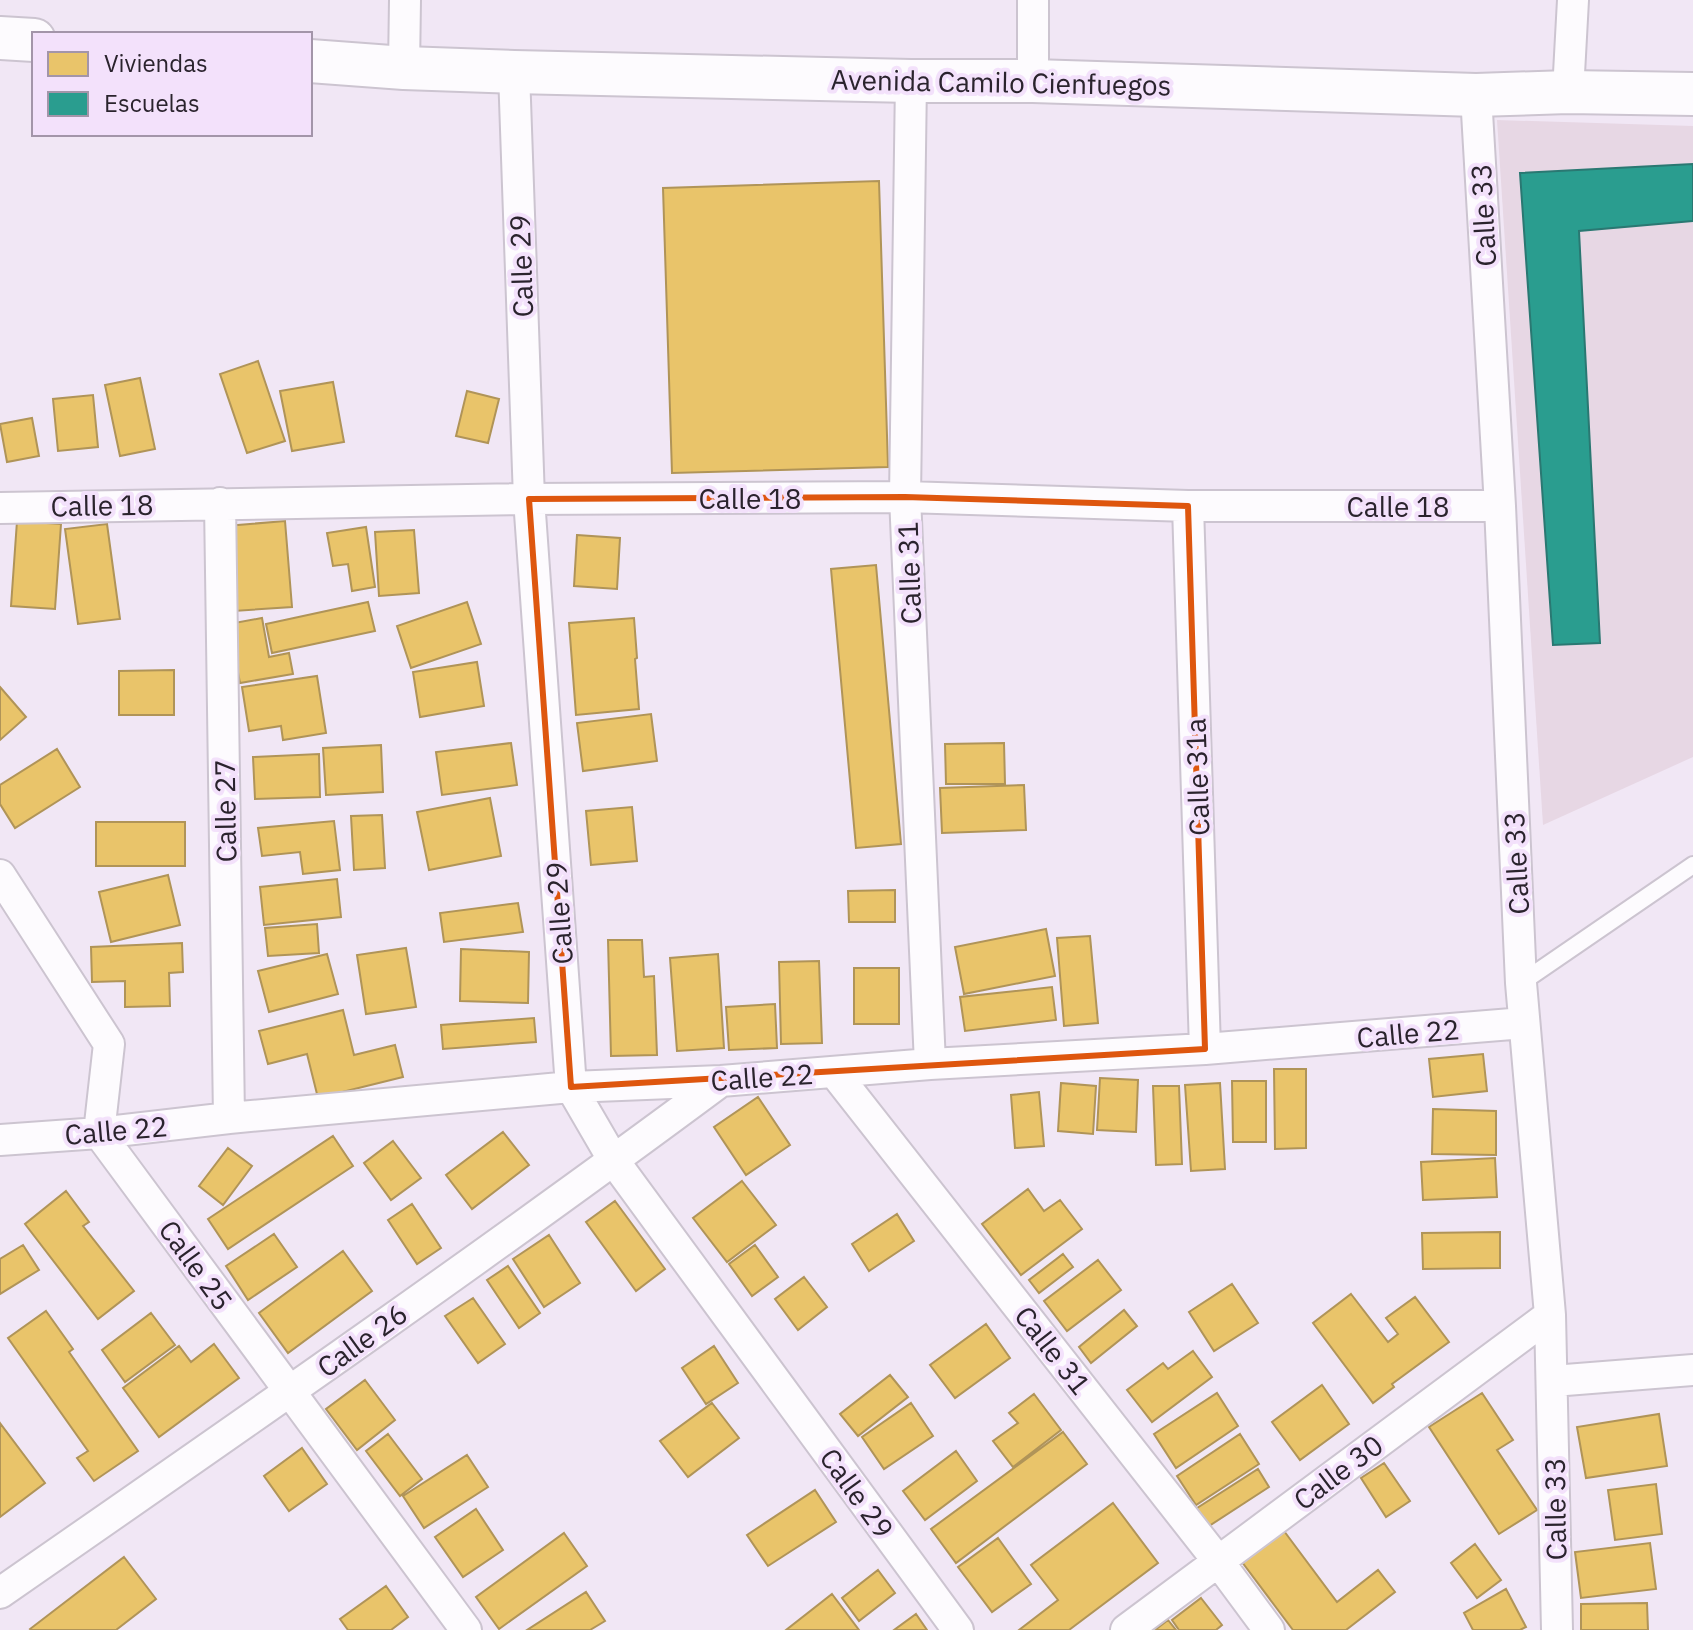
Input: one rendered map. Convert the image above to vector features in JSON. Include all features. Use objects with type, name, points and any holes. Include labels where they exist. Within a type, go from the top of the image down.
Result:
[{"type":"main road","points":[[0,38],[32,40]]},
{"type":"main road","name":"Avenida Camilo Cienfuegos","points":[[312,61],[514,72],[1033,81],[1476,95],[1568,92],[1693,94]]},
{"type":"street","points":[[404,68],[405,0]]},
{"type":"street","points":[[1033,0],[1033,81]]},
{"type":"street","points":[[1568,92],[1573,0]]},
{"type":"street","name":"Calle 29","points":[[514,72],[529,499],[571,1087],[614,1161],[958,1630]]},
{"type":"street","name":"Calle 31","points":[[911,81],[905,497],[930,1064]]},
{"type":"street","name":"Calle 33","points":[[1476,95],[1500,506],[1521,983],[1550,1315],[1557,1630]]},
{"type":"street","name":"Calle 18","points":[[0,508],[529,499],[905,497],[1188,506],[1500,506]]},
{"type":"street","name":"Calle 27","points":[[220,503],[229,1118]]},
{"type":"street","name":"Calle 31a","points":[[1188,506],[1205,1049]]},
{"type":"street","points":[[0,875],[109,1044],[99,1133]]},
{"type":"street","name":"Calle 22","points":[[0,1140],[571,1087],[721,1081],[930,1064],[1205,1049],[1524,1023]]},
{"type":"street","name":"Calle 31","points":[[834,1072],[1269,1630]]},
{"type":"street","name":"Calle 26","points":[[0,1593],[289,1392],[614,1161],[721,1081]]},
{"type":"street","name":"Calle 25","points":[[99,1133],[466,1630]]},
{"type":"street","name":"Calle 30","points":[[1126,1630],[1550,1315]]},
{"type":"street","points":[[1553,1381],[1693,1370]]},
{"type":"lane","points":[[1521,983],[1693,865]]},
{"type":"highlighted area","points":[[905,497],[1188,506],[1205,1049],[571,1087],[529,499]]},
{"type":"shaded area","points":[[1497,120],[1693,126],[1693,757],[1543,825]]},
{"type":"building: Viviendas","points":[[879,181],[888,467],[672,473],[663,188]]},
{"type":"building: Viviendas","points":[[258,361],[285,441],[247,453],[220,374]]},
{"type":"building: Viviendas","points":[[140,378],[155,449],[120,456],[105,385]]},
{"type":"building: Viviendas","points":[[333,382],[344,442],[292,451],[280,391]]},
{"type":"building: Viviendas","points":[[467,391],[499,399],[488,443],[456,436]]},
{"type":"building: Viviendas","points":[[93,395],[98,447],[58,451],[53,399]]},
{"type":"building: Viviendas","points":[[32,418],[39,456],[7,462],[0,424]]},
{"type":"building: Viviendas","points":[[17,521],[61,524],[55,609],[11,606]]},
{"type":"building: Viviendas","points":[[285,521],[292,607],[234,611],[226,526]]},
{"type":"building: Viviendas","points":[[107,524],[120,619],[78,624],[65,529]]},
{"type":"building: Viviendas","points":[[366,527],[375,587],[352,591],[348,564],[333,566],[327,533]]},
{"type":"building: Viviendas","points":[[414,530],[419,593],[379,596],[375,532]]},
{"type":"building: Viviendas","points":[[577,535],[620,538],[617,589],[574,586]]},
{"type":"building: Viviendas","points":[[876,565],[901,844],[856,848],[831,569]]},
{"type":"building: Viviendas","points":[[368,602],[375,631],[272,653],[266,624]]},
{"type":"building: Viviendas","points":[[467,602],[481,644],[411,668],[397,626]]},
{"type":"building: Viviendas","points":[[262,618],[269,657],[289,653],[293,674],[240,683],[229,624]]},
{"type":"building: Viviendas","points":[[634,618],[639,709],[576,715],[569,623]]},
{"type":"building: Viviendas","points":[[477,662],[484,706],[420,717],[413,672]]},
{"type":"building: Viviendas","points":[[174,670],[174,715],[119,715],[119,671]]},
{"type":"building: Viviendas","points":[[317,676],[326,733],[283,740],[281,726],[249,731],[242,687]]},
{"type":"building: Viviendas","points":[[0,687],[26,717],[0,740]]},
{"type":"building: Viviendas","points":[[651,714],[657,761],[583,771],[577,723]]},
{"type":"building: Viviendas","points":[[511,743],[517,785],[442,795],[436,752]]},
{"type":"building: Viviendas","points":[[1004,743],[1005,784],[946,784],[945,744]]},
{"type":"building: Viviendas","points":[[381,745],[383,792],[326,795],[323,748]]},
{"type":"building: Viviendas","points":[[57,749],[80,787],[15,828],[0,804],[0,785]]},
{"type":"building: Viviendas","points":[[319,754],[320,797],[255,799],[253,757]]},
{"type":"building: Viviendas","points":[[1024,785],[1026,830],[942,833],[940,788]]},
{"type":"building: Viviendas","points":[[490,798],[501,856],[429,870],[417,812]]},
{"type":"building: Viviendas","points":[[632,807],[637,861],[591,865],[586,811]]},
{"type":"building: Viviendas","points":[[382,815],[385,868],[354,870],[351,816]]},
{"type":"building: Viviendas","points":[[334,821],[340,870],[303,874],[300,852],[262,856],[258,828]]},
{"type":"building: Viviendas","points":[[96,822],[185,822],[185,866],[96,866]]},
{"type":"building: Viviendas","points":[[168,875],[180,925],[111,942],[99,892]]},
{"type":"building: Viviendas","points":[[337,879],[341,917],[264,925],[260,887]]},
{"type":"building: Viviendas","points":[[895,890],[895,922],[849,922],[848,891]]},
{"type":"building: Viviendas","points":[[518,903],[523,932],[444,942],[440,913]]},
{"type":"building: Viviendas","points":[[317,924],[319,953],[268,956],[265,928]]},
{"type":"building: Viviendas","points":[[1046,929],[1055,976],[964,994],[955,947]]},
{"type":"building: Viviendas","points":[[1090,936],[1098,1023],[1064,1026],[1057,938]]},
{"type":"building: Viviendas","points":[[608,940],[642,940],[644,977],[654,976],[657,1055],[611,1056]]},
{"type":"building: Viviendas","points":[[182,943],[183,972],[169,973],[170,1006],[125,1007],[125,981],[92,982],[91,947]]},
{"type":"building: Viviendas","points":[[406,948],[416,1007],[366,1014],[357,955]]},
{"type":"building: Viviendas","points":[[461,949],[529,952],[528,1003],[460,1001]]},
{"type":"building: Viviendas","points":[[327,954],[338,994],[269,1012],[258,971]]},
{"type":"building: Viviendas","points":[[718,954],[724,1048],[677,1051],[670,958]]},
{"type":"building: Viviendas","points":[[819,961],[822,1043],[781,1044],[779,962]]},
{"type":"building: Viviendas","points":[[854,968],[899,968],[899,1024],[854,1024]]},
{"type":"building: Viviendas","points":[[1052,987],[1056,1020],[965,1031],[960,997]]},
{"type":"building: Viviendas","points":[[775,1004],[777,1048],[729,1050],[726,1007]]},
{"type":"building: Viviendas","points":[[343,1010],[354,1055],[395,1045],[403,1077],[318,1098],[307,1054],[268,1064],[259,1031]]},
{"type":"building: Viviendas","points":[[534,1018],[536,1042],[443,1049],[441,1025]]},
{"type":"building: Viviendas","points":[[1483,1054],[1487,1091],[1433,1097],[1429,1059]]},
{"type":"building: Viviendas","points":[[1274,1069],[1306,1069],[1306,1148],[1275,1149]]},
{"type":"building: Viviendas","points":[[1100,1078],[1138,1080],[1136,1132],[1097,1130]]},
{"type":"building: Viviendas","points":[[1232,1081],[1266,1081],[1266,1142],[1233,1142]]},
{"type":"building: Viviendas","points":[[1061,1083],[1096,1086],[1093,1134],[1058,1131]]},
{"type":"building: Viviendas","points":[[1220,1083],[1225,1169],[1191,1171],[1185,1085]]},
{"type":"building: Viviendas","points":[[1153,1086],[1179,1086],[1182,1164],[1156,1165]]},
{"type":"building: Viviendas","points":[[1039,1092],[1044,1146],[1015,1148],[1011,1095]]},
{"type":"building: Viviendas","points":[[758,1097],[790,1145],[746,1175],[714,1127]]},
{"type":"building: Viviendas","points":[[1433,1109],[1496,1111],[1496,1155],[1432,1154]]},
{"type":"building: Viviendas","points":[[503,1132],[529,1165],[472,1209],[446,1175]]},
{"type":"building: Viviendas","points":[[333,1136],[353,1166],[228,1249],[208,1219]]},
{"type":"building: Viviendas","points":[[393,1141],[421,1178],[391,1200],[364,1163]]},
{"type":"building: Viviendas","points":[[228,1148],[252,1166],[223,1205],[199,1186]]},
{"type":"building: Viviendas","points":[[1495,1158],[1497,1197],[1423,1200],[1421,1162]]},
{"type":"building: Viviendas","points":[[742,1181],[776,1225],[727,1262],[693,1218]]},
{"type":"building: Viviendas","points":[[1028,1189],[1044,1211],[1060,1200],[1082,1229],[1021,1275],[982,1224]]},
{"type":"building: Viviendas","points":[[66,1191],[89,1222],[83,1226],[134,1291],[98,1319],[25,1224]]},
{"type":"building: Viviendas","points":[[615,1201],[665,1269],[636,1291],[586,1222]]},
{"type":"building: Viviendas","points":[[412,1204],[441,1248],[417,1264],[388,1220]]},
{"type":"building: Viviendas","points":[[897,1214],[914,1241],[869,1271],[852,1244]]},
{"type":"building: Viviendas","points":[[1500,1232],[1500,1268],[1423,1269],[1422,1233]]},
{"type":"building: Viviendas","points":[[274,1234],[297,1267],[248,1300],[226,1266]]},
{"type":"building: Viviendas","points":[[549,1235],[580,1283],[544,1307],[513,1259]]},
{"type":"building: Viviendas","points":[[23,1245],[39,1270],[0,1294],[0,1259]]},
{"type":"building: Viviendas","points":[[755,1245],[778,1277],[752,1296],[729,1264]]},
{"type":"building: Viviendas","points":[[343,1251],[372,1291],[288,1353],[259,1313]]},
{"type":"building: Viviendas","points":[[1063,1254],[1073,1267],[1039,1293],[1029,1280]]},
{"type":"building: Viviendas","points":[[1098,1260],[1121,1290],[1067,1331],[1044,1301]]},
{"type":"building: Viviendas","points":[[508,1266],[540,1313],[519,1328],[487,1280]]},
{"type":"building: Viviendas","points":[[804,1277],[827,1307],[798,1330],[775,1299]]},
{"type":"building: Viviendas","points":[[1232,1284],[1258,1323],[1214,1351],[1189,1312]]},
{"type":"building: Viviendas","points":[[1351,1294],[1388,1342],[1398,1334],[1386,1318],[1415,1297],[1449,1342],[1392,1384],[1394,1387],[1373,1403],[1313,1323]]},
{"type":"building: Viviendas","points":[[473,1298],[505,1344],[478,1363],[445,1316]]},
{"type":"building: Viviendas","points":[[1124,1310],[1137,1326],[1091,1363],[1079,1347]]},
{"type":"building: Viviendas","points":[[46,1311],[73,1349],[69,1352],[138,1451],[94,1481],[77,1458],[88,1451],[8,1338]]},
{"type":"building: Viviendas","points":[[151,1313],[175,1345],[125,1382],[102,1350]]},
{"type":"building: Viviendas","points":[[986,1324],[1010,1358],[955,1398],[930,1365]]},
{"type":"building: Viviendas","points":[[214,1344],[239,1378],[159,1437],[123,1388],[179,1346],[191,1362]]},
{"type":"building: Viviendas","points":[[714,1346],[738,1383],[706,1404],[682,1368]]},
{"type":"building: Viviendas","points":[[1193,1351],[1212,1377],[1152,1422],[1127,1390],[1163,1363],[1168,1369]]},
{"type":"building: Viviendas","points":[[890,1375],[908,1397],[858,1436],[840,1414]]},
{"type":"building: Viviendas","points":[[365,1380],[395,1420],[357,1450],[326,1409]]},
{"type":"building: Viviendas","points":[[1322,1385],[1349,1424],[1300,1460],[1272,1422]]},
{"type":"building: Viviendas","points":[[1217,1393],[1238,1426],[1176,1468],[1154,1434]]},
{"type":"building: Viviendas","points":[[1482,1393],[1513,1440],[1497,1450],[1537,1510],[1499,1534],[1429,1427]]},
{"type":"building: Viviendas","points":[[1034,1394],[1061,1430],[1013,1467],[993,1441],[1018,1423],[1009,1413]]},
{"type":"building: Viviendas","points":[[712,1403],[739,1438],[688,1477],[660,1441]]},
{"type":"building: Viviendas","points":[[911,1403],[933,1436],[884,1469],[862,1437]]},
{"type":"building: Viviendas","points":[[1659,1414],[1667,1466],[1586,1478],[1577,1427]]},
{"type":"building: Viviendas","points":[[0,1423],[45,1483],[0,1517]]},
{"type":"building: Viviendas","points":[[1063,1432],[1087,1464],[956,1563],[931,1529]]},
{"type":"building: Viviendas","points":[[388,1434],[422,1479],[400,1496],[366,1451]]},
{"type":"building: Viviendas","points":[[1240,1434],[1259,1464],[1196,1505],[1177,1476]]},
{"type":"building: Viviendas","points":[[302,1448],[327,1484],[289,1511],[264,1476]]},
{"type":"building: Viviendas","points":[[956,1451],[977,1481],[925,1520],[903,1491]]},
{"type":"building: Viviendas","points":[[467,1455],[488,1487],[424,1528],[403,1496]]},
{"type":"building: Viviendas","points":[[1384,1463],[1410,1501],[1386,1517],[1361,1478]]},
{"type":"building: Viviendas","points":[[1258,1469],[1269,1487],[1206,1528],[1194,1510]]},
{"type":"building: Viviendas","points":[[1656,1484],[1662,1534],[1615,1540],[1608,1490]]},
{"type":"building: Viviendas","points":[[815,1490],[836,1522],[768,1566],[747,1535]]},
{"type":"building: Viviendas","points":[[1113,1503],[1158,1563],[1069,1630],[1019,1630],[1058,1600],[1031,1565]]},
{"type":"building: Viviendas","points":[[476,1509],[503,1550],[463,1577],[435,1537]]},
{"type":"building: Viviendas","points":[[1284,1531],[1337,1602],[1378,1570],[1395,1592],[1346,1630],[1293,1630],[1242,1562]]},
{"type":"building: Viviendas","points":[[564,1533],[587,1566],[499,1629],[476,1597]]},
{"type":"building: Viviendas","points":[[998,1538],[1031,1584],[992,1612],[958,1567]]},
{"type":"building: Viviendas","points":[[1650,1543],[1656,1589],[1581,1598],[1575,1552]]},
{"type":"building: Viviendas","points":[[1475,1544],[1501,1580],[1477,1598],[1451,1563]]},
{"type":"building: Viviendas","points":[[124,1557],[156,1599],[116,1630],[30,1629]]},
{"type":"building: Viviendas","points":[[878,1570],[895,1593],[859,1621],[842,1598]]},
{"type":"building: Viviendas","points":[[386,1586],[408,1617],[391,1630],[348,1630],[340,1619]]},
{"type":"building: Viviendas","points":[[1506,1589],[1526,1627],[1520,1630],[1473,1630],[1464,1613]]},
{"type":"building: Viviendas","points":[[586,1592],[605,1621],[590,1630],[527,1630]]},
{"type":"building: Viviendas","points":[[832,1594],[859,1630],[786,1630]]},
{"type":"building: Viviendas","points":[[1201,1598],[1222,1625],[1216,1630],[1179,1630],[1172,1620]]},
{"type":"building: Viviendas","points":[[1647,1603],[1648,1630],[1581,1630],[1581,1604]]},
{"type":"building: Viviendas","points":[[916,1614],[927,1630],[894,1630]]},
{"type":"building: Viviendas","points":[[1168,1620],[1176,1630],[1155,1630]]},
{"type":"building: Escuelas","points":[[1693,164],[1693,221],[1579,231],[1600,643],[1553,645],[1520,173]]}]
